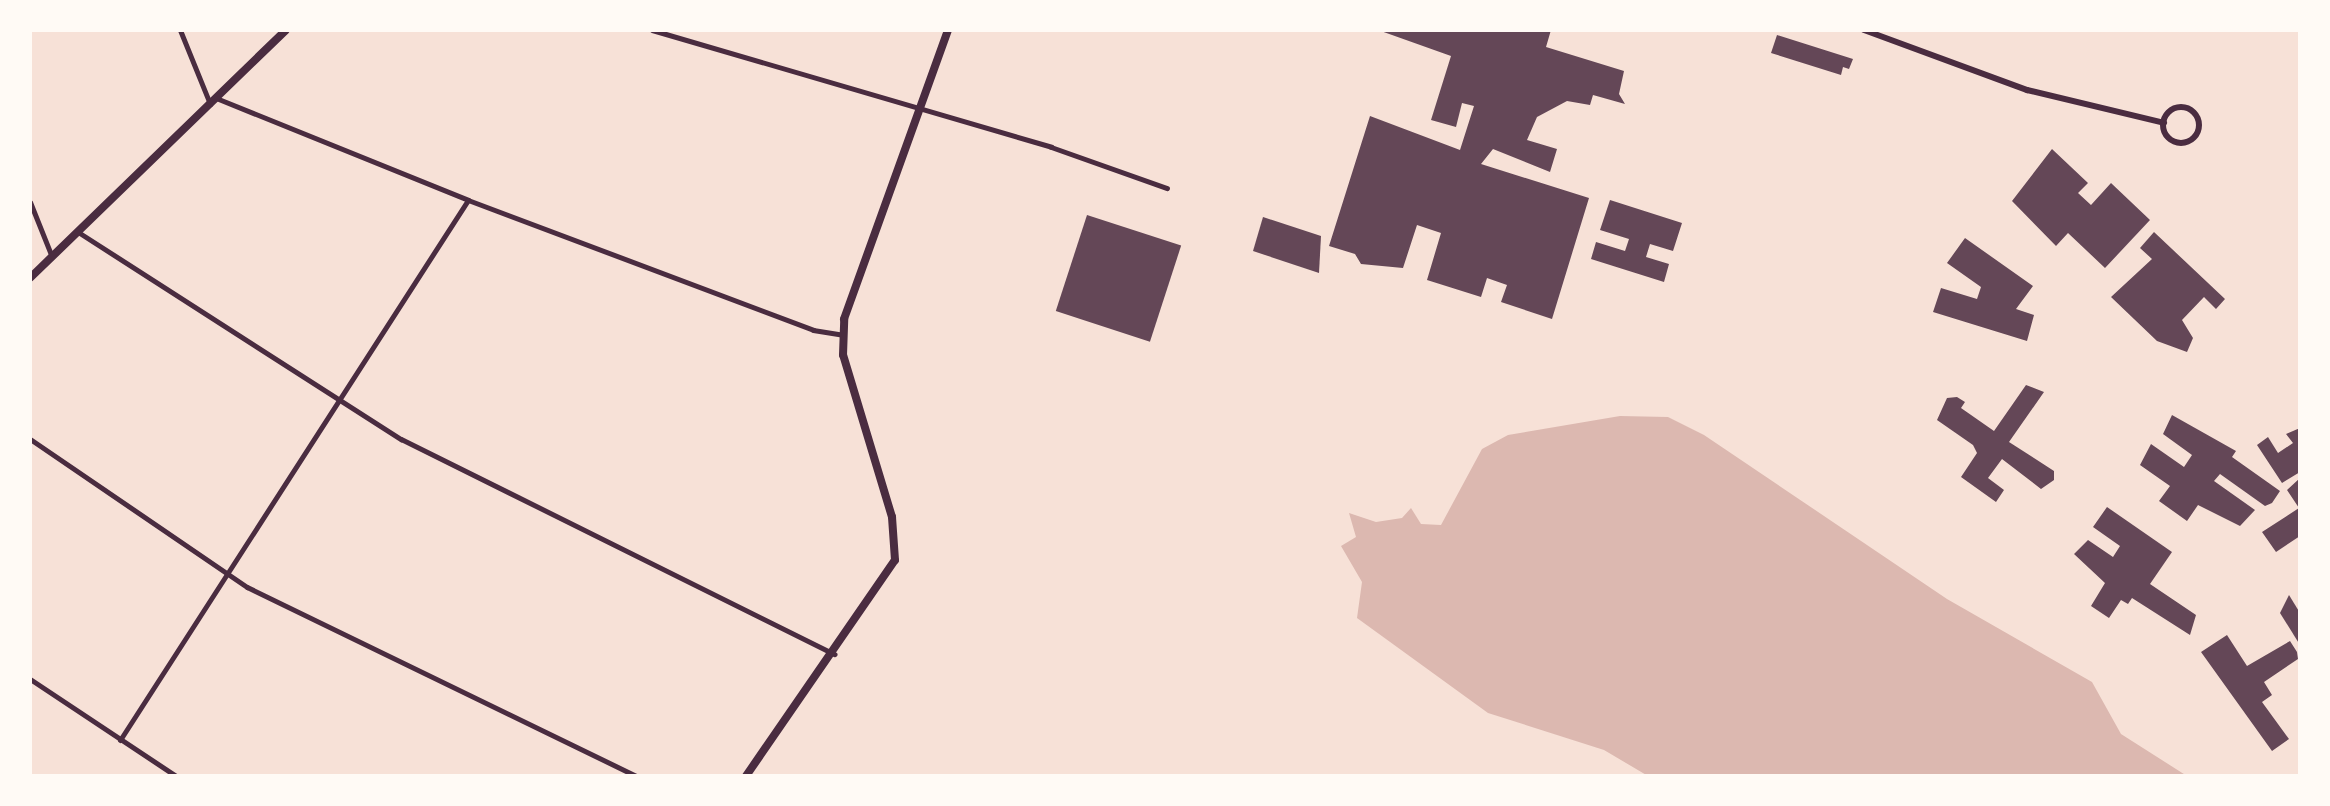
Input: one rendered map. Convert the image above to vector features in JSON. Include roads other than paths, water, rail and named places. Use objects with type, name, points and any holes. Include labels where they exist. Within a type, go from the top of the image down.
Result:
[{"type":"main road","points":[[30,278],[286,30]]},
{"type":"main road","points":[[746,776],[891,572],[898,542],[843,355],[843,335],[850,295],[948,30]]},
{"type":"street","points":[[180,30],[213,101],[818,332],[843,335]]},
{"type":"street","points":[[652,30],[919,111],[1051,146],[1167,188]]},
{"type":"street","points":[[1864,30],[2028,90],[2164,123]]},
{"type":"street","points":[[2184,107],[2194,112],[2200,127],[2182,143],[2166,135],[2164,123],[2168,113],[2184,107]]},
{"type":"street","points":[[120,740],[468,200]]},
{"type":"street","points":[[30,202],[52,258]]},
{"type":"street","points":[[78,232],[401,439],[835,654]]},
{"type":"street","points":[[30,439],[229,574],[636,776]]},
{"type":"street","points":[[30,679],[176,776]]}]
